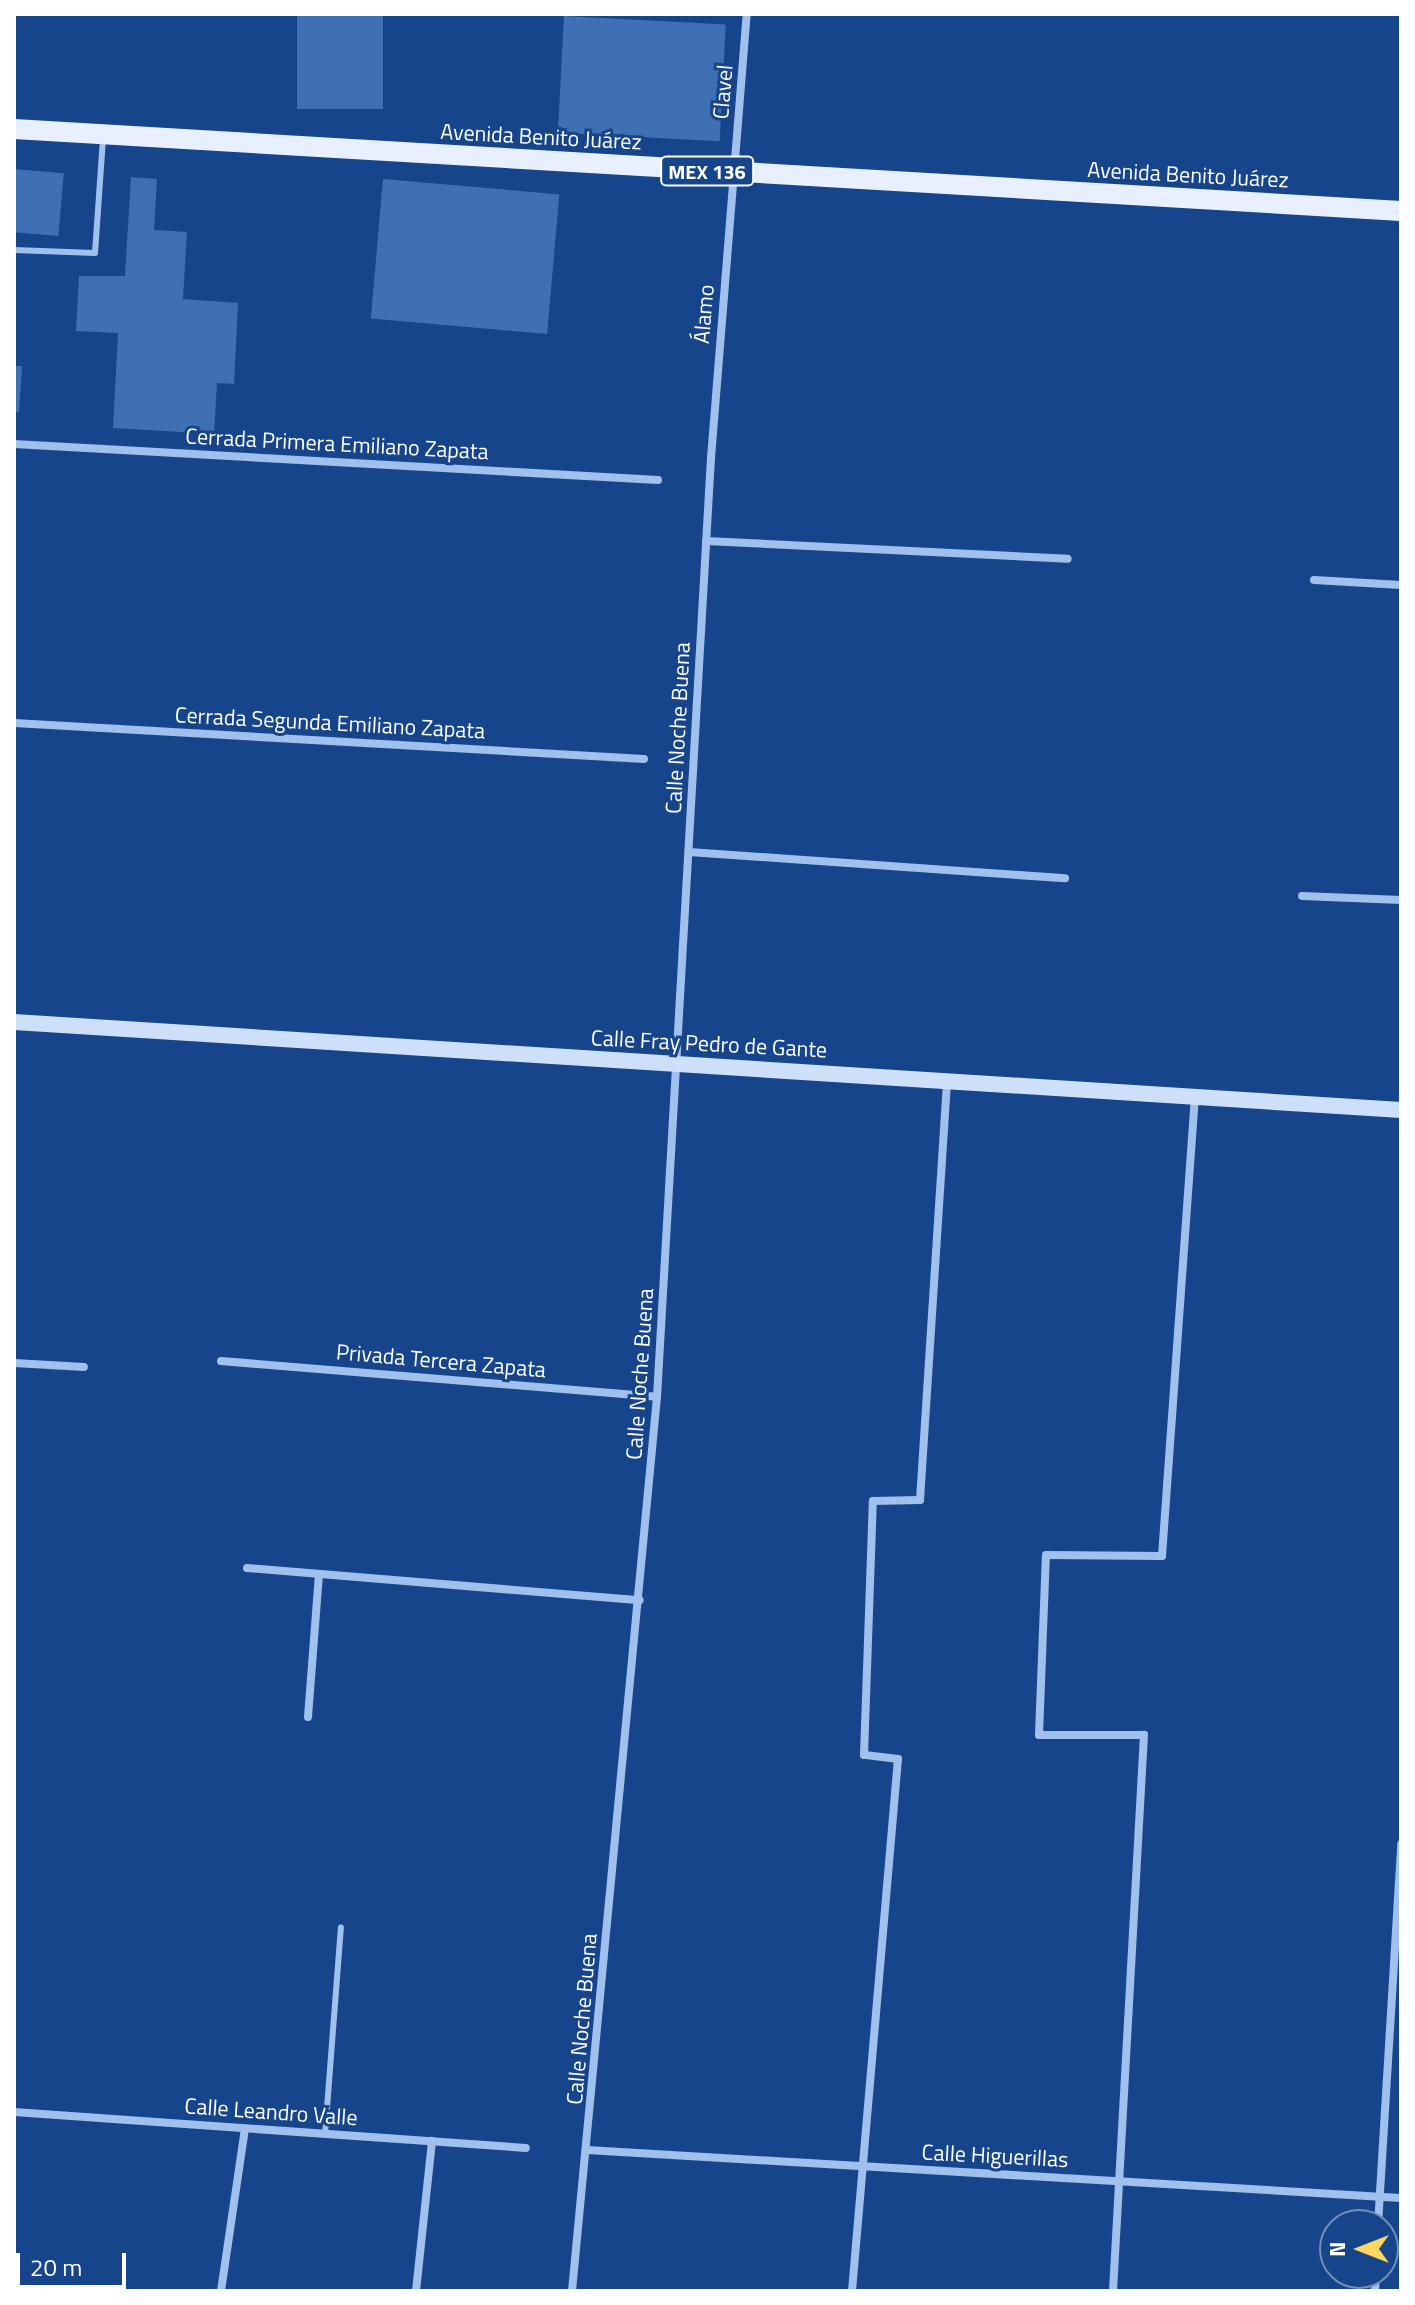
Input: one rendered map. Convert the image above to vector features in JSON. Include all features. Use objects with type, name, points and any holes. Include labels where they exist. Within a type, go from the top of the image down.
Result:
[{"type":"main road","name":"Avenida Benito Juárez","points":[[14,129],[1401,211]]},
{"type":"main road","name":"Calle Fray Pedro de Gante","points":[[14,1022],[1401,1110]]},
{"type":"street","name":"Clavel","points":[[734,172],[747,14]]},
{"type":"street","name":"Álamo","points":[[711,458],[734,172]]},
{"type":"street","name":"Cerrada Primera Emiliano Zapata","points":[[14,444],[658,480]]},
{"type":"street","name":"Calle Noche Buena","points":[[572,2291],[657,1397],[711,458]]},
{"type":"street","points":[[706,541],[1068,559]]},
{"type":"street","points":[[1314,580],[1401,585]]},
{"type":"street","name":"Cerrada Segunda Emiliano Zapata","points":[[14,723],[644,759]]},
{"type":"street","points":[[689,852],[1065,878]]},
{"type":"street","points":[[1302,896],[1401,900]]},
{"type":"street","points":[[852,2291],[860,2167],[898,1759],[864,1755],[873,1501],[920,1500],[947,1080]]},
{"type":"street","points":[[1113,2291],[1144,1735],[1039,1735],[1046,1555],[1162,1556],[1195,1096]]},
{"type":"street","name":"Privada Tercera Zapata","points":[[221,1361],[657,1397]]},
{"type":"street","points":[[14,1363],[84,1367]]},
{"type":"street","points":[[247,1568],[640,1600]]},
{"type":"street","points":[[308,1717],[319,1574]]},
{"type":"street","points":[[1379,2209],[1400,1844]]},
{"type":"street","name":"Calle Leandro Valle","points":[[14,2112],[526,2148]]},
{"type":"street","points":[[221,2291],[245,2129]]},
{"type":"street","points":[[416,2291],[432,2141]]},
{"type":"street","name":"Calle Higuerillas","points":[[587,2150],[1401,2198]]},
{"type":"lane","points":[[14,250],[95,253],[103,135]]},
{"type":"lane","points":[[325,2134],[341,1928]]},
{"type":"building","points":[[297,14],[383,14],[383,109],[297,109]]},
{"type":"building","points":[[564,16],[726,24],[720,141],[558,133]]},
{"type":"building","points":[[14,169],[64,173],[58,236],[14,232]]},
{"type":"building","points":[[131,177],[157,179],[154,230],[187,232],[183,299],[238,303],[234,384],[217,383],[214,434],[113,428],[118,333],[76,331],[79,276],[125,276]]},
{"type":"building","points":[[383,179],[559,194],[547,334],[371,318]]},
{"type":"building","points":[[14,366],[22,366],[19,412],[14,411]]}]
